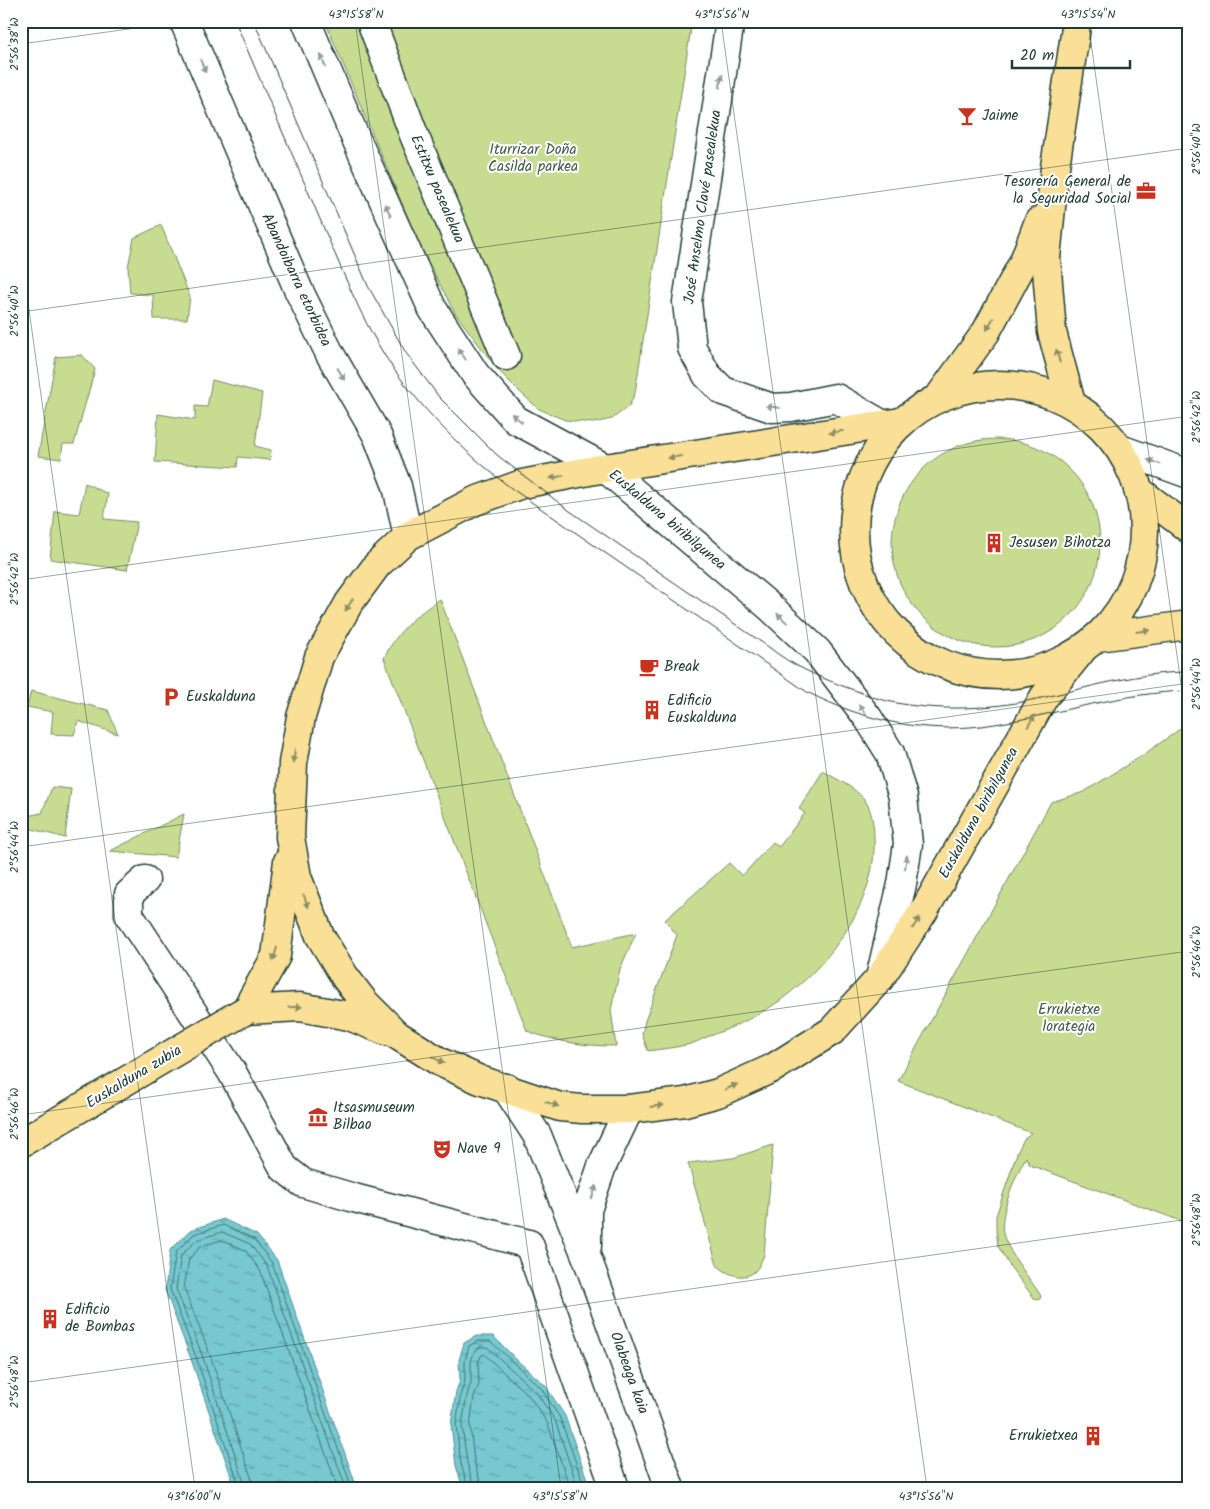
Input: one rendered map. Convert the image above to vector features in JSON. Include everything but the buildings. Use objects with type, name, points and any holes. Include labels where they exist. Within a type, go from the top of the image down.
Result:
[{"type":"main road","points":[[1071,403],[1052,332],[1046,258],[1052,186],[1077,21]]},
{"type":"main road","points":[[605,468],[892,423],[939,397],[986,332],[1024,262],[1052,186]]},
{"type":"main road","name":"Euskalduna biribilgunea","points":[[605,468],[517,486],[475,501],[408,536],[377,565],[349,603],[319,657],[299,726],[293,763],[290,837],[297,877],[320,936],[345,977],[364,1002],[397,1035],[440,1062],[560,1107],[629,1109],[685,1102],[718,1093],[773,1068],[832,1031],[880,978],[925,909],[1044,697],[1123,606],[1139,569],[1144,530],[1138,490],[1131,469],[1120,450],[1100,426],[1071,403],[1039,390],[1006,385],[972,387],[939,397]]},
{"type":"main road","points":[[892,423],[874,456],[858,496],[854,540],[864,582],[885,620],[917,650],[956,669],[1000,676],[1042,669],[1090,643],[1189,625]]},
{"type":"main road","points":[[1138,490],[1189,530]]},
{"type":"main road","points":[[246,1010],[276,956],[290,837]]},
{"type":"main road","name":"Euskalduna zubia","points":[[21,1143],[246,1010],[300,1006],[349,1016],[397,1035]]},
{"type":"street","name":"Abandoibarra etorbidea","points":[[184,21],[298,289],[330,354],[377,435],[396,486],[408,536]]},
{"type":"street","points":[[306,21],[353,132],[432,308],[475,374],[516,420],[605,468]]},
{"type":"street","name":"Estitxu pasealekua","points":[[371,21],[414,135],[506,356]]},
{"type":"street","name":"José Anselmo Clavé pasealekua","points":[[730,21],[686,302],[692,348],[707,375],[723,391],[772,408],[791,407],[836,398],[892,423]]},
{"type":"street","points":[[1120,450],[1189,474]]},
{"type":"street","name":"Euskalduna biribilgunea","points":[[605,468],[770,606],[818,652],[868,718],[890,754],[902,797],[908,844],[902,884],[880,978]]},
{"type":"street","points":[[145,880],[129,894],[128,915],[232,1072],[284,1168],[303,1182],[529,1244],[615,1488]]},
{"type":"street","name":"Olabeaga kaia","points":[[506,1088],[537,1135],[588,1258],[670,1488]]},
{"type":"street","name":"Olabeaga kaia","points":[[588,1258],[587,1210],[602,1166],[629,1109]]},
{"type":"green space","name":"Iturrizar Doña Casilda parkea","points":[[325,21],[692,21],[635,393],[629,406],[612,419],[593,423],[565,420],[539,409],[498,370],[455,313],[419,244]]},
{"type":"green space","points":[[161,225],[190,297],[187,319],[154,319],[153,295],[130,293],[128,267],[134,238]]},
{"type":"green space","points":[[82,355],[95,369],[74,444],[63,444],[61,459],[38,456],[56,357]]},
{"type":"green space","points":[[212,380],[262,393],[255,446],[271,450],[270,460],[238,457],[237,467],[155,462],[158,414],[195,420],[195,406],[207,407]]},
{"type":"green space","points":[[996,439],[1016,441],[1036,447],[1062,463],[1076,477],[1092,503],[1098,523],[1100,543],[1098,563],[1092,583],[1076,609],[1062,623],[1036,639],[1016,645],[996,647],[976,645],[956,639],[930,623],[916,609],[900,583],[894,563],[892,543],[894,523],[900,503],[916,477],[930,463],[956,447],[976,441]]},
{"type":"green space","points":[[85,483],[108,494],[104,519],[137,522],[127,570],[50,559],[55,511],[79,514]]},
{"type":"green space","points":[[440,599],[572,947],[636,933],[620,969],[611,1010],[616,1046],[570,1043],[527,1031],[384,658],[395,639],[408,624]]},
{"type":"green space","points":[[31,691],[108,710],[118,734],[78,721],[74,735],[51,734],[53,712],[27,707]]},
{"type":"green space","name":"Errukietxe lorategia","points":[[1189,722],[1189,1224],[1030,1165],[1026,1157],[1017,1174],[1005,1207],[1003,1229],[1004,1237],[1011,1252],[1041,1296],[1037,1300],[1011,1268],[998,1246],[996,1229],[996,1216],[1017,1153],[1024,1139],[1031,1133],[898,1081],[1051,802],[1084,792],[1143,755]]},
{"type":"green space","points":[[823,771],[850,787],[864,799],[871,813],[873,823],[873,864],[867,888],[857,912],[844,934],[811,974],[792,991],[764,1011],[691,1044],[648,1051],[642,1034],[645,1021],[677,935],[665,920],[729,863],[742,876],[773,842],[779,847],[805,813],[799,809]]},
{"type":"green space","points":[[52,787],[71,789],[65,838],[21,826],[21,817],[42,813]]},
{"type":"green space","points":[[184,814],[176,857],[110,851]]},
{"type":"green space","points":[[773,1145],[764,1255],[759,1266],[750,1275],[735,1275],[717,1265],[688,1163],[733,1158]]},
{"type":"water","points":[[223,1219],[257,1235],[277,1260],[357,1488],[235,1488],[191,1359],[165,1290],[170,1250],[191,1230]]},
{"type":"water","points":[[476,1336],[493,1336],[545,1385],[565,1416],[590,1488],[463,1488],[456,1466],[451,1425],[456,1391],[460,1381],[459,1360],[464,1343]]},
{"type":"tram line","points":[[235,21],[348,284],[377,343],[401,379],[439,424],[466,451],[511,488],[807,692],[852,711],[875,718],[922,727],[970,727],[1019,720],[1115,699],[1164,692],[1189,691]]},
{"type":"tram line","points":[[254,21],[368,286],[406,353],[439,397],[497,455],[567,509],[786,660],[821,677],[876,698],[928,707],[982,707],[1037,699],[1145,675],[1189,672]]},
{"type":"place","name":"Jaime","points":[[967,116]]},
{"type":"place","name":"Tesorería General de la Seguridad Social","points":[[1146,191]]},
{"type":"place","name":"Jesusen Bihotza","points":[[994,543]]},
{"type":"place","name":"Break","points":[[649,667]]},
{"type":"place","name":"Euskalduna","points":[[171,697]]},
{"type":"place","name":"Edificio Euskalduna","points":[[652,710]]},
{"type":"place","name":"Itsasmuseum Bilbao","points":[[318,1117]]},
{"type":"place","name":"Nave 9","points":[[442,1149]]},
{"type":"place","name":"Edificio de Bombas","points":[[50,1319]]},
{"type":"place","name":"Errukietxea","points":[[1093,1436]]}]
